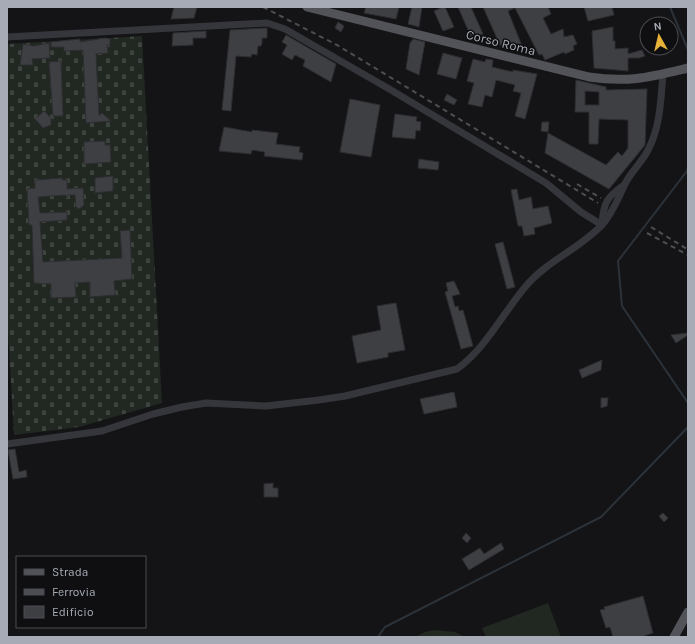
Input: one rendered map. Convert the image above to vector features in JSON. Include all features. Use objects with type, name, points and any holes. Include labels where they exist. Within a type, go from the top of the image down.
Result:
[{"type":"main road","name":"Corso Roma","points":[[308,7],[589,77],[615,81],[640,79],[688,68]]},
{"type":"main road","points":[[674,637],[688,612]]},
{"type":"street","points":[[7,37],[267,22],[285,29],[391,90],[546,183],[581,212],[602,225]]},
{"type":"street","points":[[7,444],[102,431],[153,414],[206,403],[266,406],[345,396],[457,369],[472,358],[527,285],[542,271],[571,251],[602,225],[620,198],[624,185],[649,149],[653,138],[661,100],[663,74]]},
{"type":"green space","points":[[142,36],[162,403],[79,427],[14,435],[7,315],[7,44]]},
{"type":"green space","points":[[548,603],[561,637],[486,637],[482,628]]},
{"type":"green space","points":[[434,630],[455,632],[465,637],[415,637],[425,632]]},
{"type":"building","points":[[174,7],[197,7],[194,18],[171,19]]},
{"type":"building","points":[[366,7],[399,7],[396,19],[364,13]]},
{"type":"building","points":[[412,7],[422,7],[419,27],[408,24]]},
{"type":"building","points":[[445,7],[454,27],[443,31],[434,11]]},
{"type":"building","points":[[458,7],[471,7],[483,34],[472,39]]},
{"type":"building","points":[[483,7],[548,7],[551,14],[543,18],[551,34],[563,29],[564,37],[573,35],[577,44],[573,46],[574,50],[565,54],[564,52],[545,60],[542,54],[539,55],[515,8],[508,11],[522,46],[518,48],[500,45]]},
{"type":"building","points":[[584,7],[612,7],[614,15],[588,21]]},
{"type":"building","points":[[338,22],[344,26],[341,32],[335,28]]},
{"type":"building","points":[[613,27],[613,41],[615,41],[615,49],[628,48],[628,54],[639,51],[639,56],[645,56],[639,58],[628,58],[628,71],[594,68],[592,31]]},
{"type":"building","points":[[267,28],[267,38],[262,38],[261,46],[258,46],[257,55],[252,54],[251,57],[236,56],[231,111],[222,110],[230,30]]},
{"type":"building","points":[[206,31],[206,38],[193,38],[193,45],[172,46],[173,33]]},
{"type":"building","points":[[286,35],[336,64],[331,82],[303,66],[305,60],[295,55],[292,60],[282,54],[287,45],[282,42]]},
{"type":"building","points":[[105,38],[110,39],[110,45],[107,45],[108,53],[96,54],[99,116],[102,113],[111,121],[86,123],[83,50],[64,51],[64,47],[51,47],[51,42],[80,39],[80,42]]},
{"type":"building","points":[[413,39],[425,42],[419,75],[406,69],[410,43]]},
{"type":"building","points":[[49,43],[50,58],[32,59],[33,65],[20,65],[23,44],[33,46]]},
{"type":"building","points":[[443,53],[462,58],[456,79],[437,74]]},
{"type":"building","points":[[473,59],[485,62],[486,59],[493,60],[492,67],[513,72],[513,70],[537,74],[525,119],[515,116],[521,93],[513,91],[515,85],[496,80],[492,97],[485,95],[482,107],[468,104],[474,83],[467,81]]},
{"type":"building","points":[[61,61],[63,116],[53,116],[49,62]]},
{"type":"building","points":[[576,80],[606,87],[606,90],[647,89],[645,145],[609,189],[545,153],[548,133],[606,165],[618,152],[622,156],[628,148],[628,120],[599,119],[598,144],[589,144],[589,112],[575,112]],"holes":[[[585,91],[599,92],[599,105],[585,105]]]},
{"type":"building","points":[[447,94],[457,100],[454,105],[444,100]]},
{"type":"building","points":[[350,99],[380,105],[371,157],[340,152]]},
{"type":"building","points":[[44,111],[51,118],[51,125],[43,128],[35,119]]},
{"type":"building","points":[[395,114],[417,117],[416,121],[421,122],[420,131],[416,130],[415,139],[392,137]]},
{"type":"building","points":[[542,122],[549,122],[548,132],[541,131]]},
{"type":"building","points":[[224,127],[252,132],[252,130],[278,133],[276,144],[300,147],[299,152],[303,153],[302,160],[264,156],[265,152],[252,150],[251,154],[219,151]]},
{"type":"building","points":[[105,141],[105,145],[110,145],[111,162],[84,164],[84,142]]},
{"type":"building","points":[[419,159],[439,162],[438,170],[418,168]]},
{"type":"building","points":[[113,176],[113,191],[95,193],[95,178]]},
{"type":"building","points":[[62,178],[62,180],[67,180],[67,189],[83,188],[84,205],[79,209],[76,207],[75,195],[67,195],[67,198],[65,195],[38,197],[40,213],[67,212],[67,220],[40,222],[43,262],[122,258],[120,231],[130,230],[132,279],[114,281],[115,295],[90,297],[90,282],[75,283],[76,297],[51,298],[51,284],[34,283],[32,225],[29,225],[27,189],[35,188],[35,180]]},
{"type":"building","points":[[517,189],[519,200],[531,197],[533,209],[548,206],[552,223],[534,228],[535,234],[524,236],[522,226],[518,226],[511,190]]},
{"type":"building","points":[[503,242],[515,287],[507,289],[495,244]]},
{"type":"building","points":[[454,281],[460,294],[452,296],[455,307],[458,306],[459,311],[463,310],[473,346],[461,349],[445,292],[448,291],[446,283]]},
{"type":"building","points":[[396,303],[405,350],[388,353],[388,357],[357,363],[352,336],[381,330],[377,306]]},
{"type":"building","points":[[688,333],[688,335],[676,343],[671,335]]},
{"type":"building","points":[[602,360],[601,370],[582,378],[579,370]]},
{"type":"building","points":[[454,392],[457,407],[424,414],[420,399]]},
{"type":"building","points":[[601,398],[608,398],[607,406],[601,408]]},
{"type":"building","points":[[15,449],[19,472],[26,470],[27,477],[13,479],[8,450]]},
{"type":"building","points":[[273,483],[273,488],[278,488],[278,497],[264,497],[264,484]]},
{"type":"building","points":[[663,513],[668,518],[664,522],[659,516]]},
{"type":"building","points":[[466,533],[471,538],[467,543],[462,538]]},
{"type":"building","points":[[501,543],[504,549],[469,570],[462,559],[480,548],[484,554]]},
{"type":"building","points":[[643,596],[653,633],[641,637],[613,637],[610,627],[606,628],[600,610],[605,609],[604,607]]},
{"type":"waterway","points":[[670,7],[688,50]]},
{"type":"waterway","points":[[688,167],[687,171],[618,261],[622,306],[688,403]]},
{"type":"waterway","points":[[378,637],[385,627],[601,517],[688,427]]},
{"type":"railway","points":[[263,7],[337,45],[598,203]]},
{"type":"railway","points":[[577,184],[601,198]]},
{"type":"railway","points":[[651,227],[687,249]]},
{"type":"railway","points":[[647,233],[688,255]]}]
